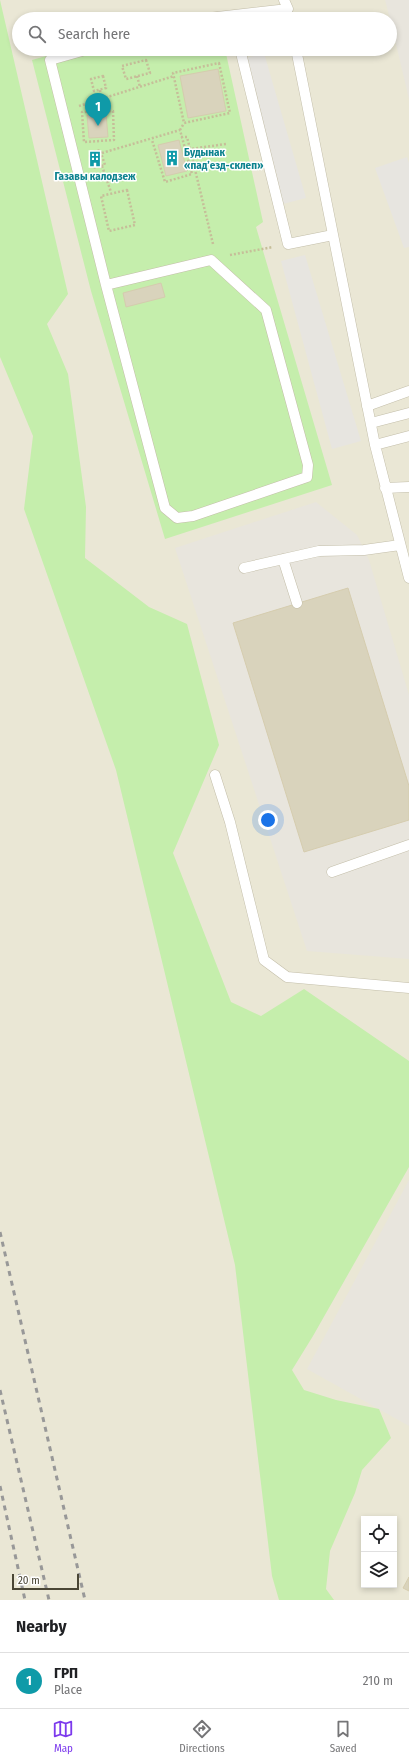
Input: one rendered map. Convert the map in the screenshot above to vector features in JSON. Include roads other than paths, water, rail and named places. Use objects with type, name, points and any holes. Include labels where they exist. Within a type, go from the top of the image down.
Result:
[{"type":"lane","points":[[260,12],[288,7]]},
{"type":"lane","points":[[64,56],[50,60],[106,285],[165,508],[176,518],[193,516],[307,477],[308,465],[266,310],[214,259],[106,285]]},
{"type":"lane","points":[[242,56],[288,244],[333,235]]},
{"type":"lane","points":[[297,56],[375,445],[409,578]]},
{"type":"lane","points":[[367,406],[409,391]]},
{"type":"lane","points":[[371,423],[409,413]]},
{"type":"lane","points":[[375,445],[409,436]]},
{"type":"lane","points":[[385,488],[409,487]]},
{"type":"lane","points":[[244,568],[319,551],[364,550],[400,545]]},
{"type":"lane","points":[[282,559],[297,603]]},
{"type":"lane","points":[[215,776],[230,822],[264,960],[287,977],[409,988]]},
{"type":"lane","points":[[332,872],[409,845]]},
{"type":"railway","points":[[0,1232],[85,1600]]},
{"type":"railway","points":[[0,1390],[49,1600]]},
{"type":"railway","points":[[0,1486],[25,1600]]},
{"type":"place","name":"ГРП","points":[[98,126]]},
{"type":"place","name":"Будынак «падʼезд-склеп»","points":[[172,158]]},
{"type":"place","name":"Газавы калодзеж","points":[[95,159]]}]
